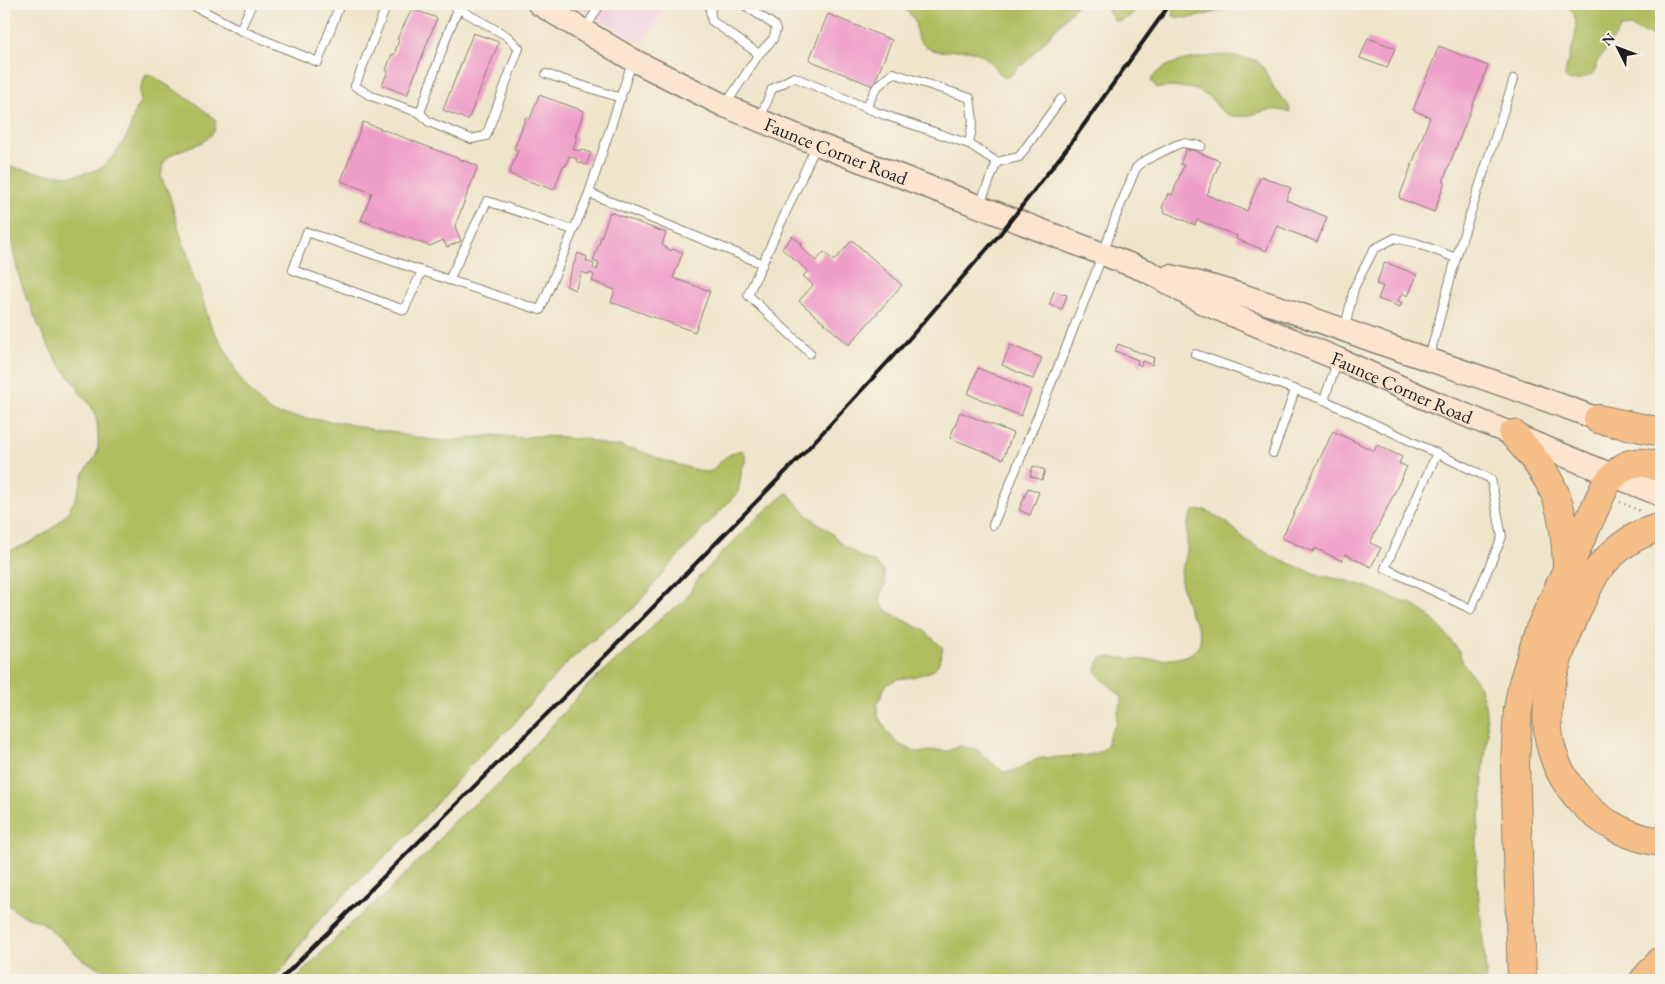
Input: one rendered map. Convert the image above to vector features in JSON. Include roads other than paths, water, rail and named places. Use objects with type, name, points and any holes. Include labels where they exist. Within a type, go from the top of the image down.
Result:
[{"type":"highway","points":[[1598,419],[1661,432]]},
{"type":"highway","points":[[1513,434],[1543,469],[1555,493],[1564,521],[1567,567]]},
{"type":"highway","points":[[1522,980],[1515,763],[1518,709],[1523,683],[1539,631],[1600,494],[1614,474],[1634,462],[1646,462],[1661,468]]},
{"type":"highway","points":[[1653,520],[1643,533],[1625,542],[1604,560],[1596,572],[1558,656],[1552,677],[1547,712],[1548,730],[1557,765],[1574,793],[1596,816],[1609,824],[1638,837],[1661,842]]},
{"type":"highway","points":[[1644,980],[1661,961]]},
{"type":"main road","name":"Faunce Corner Road","points":[[539,4],[633,60],[725,106],[817,144],[1147,271],[1207,285],[1344,330],[1528,393],[1661,444]]},
{"type":"main road","name":"Faunce Corner Road","points":[[1147,271],[1201,302],[1338,359],[1436,403],[1614,474],[1661,495]]},
{"type":"main road","points":[[1338,359],[1344,330]]},
{"type":"lane","points":[[190,4],[240,30],[318,62],[340,4]]},
{"type":"lane","points":[[240,30],[252,4]]},
{"type":"lane","points":[[386,4],[355,86],[371,96],[420,113],[429,122],[471,139],[486,136],[519,48],[507,36],[460,6],[450,4]]},
{"type":"lane","points":[[584,32],[600,4]]},
{"type":"lane","points":[[714,4],[710,10],[712,21],[759,54]]},
{"type":"lane","points":[[725,106],[759,54],[773,39],[776,30],[774,26],[743,4]]},
{"type":"lane","points":[[420,113],[460,6]]},
{"type":"lane","points":[[422,271],[404,310],[293,270],[307,232],[540,310],[589,193],[633,60]]},
{"type":"lane","points":[[866,108],[876,88],[893,73],[970,98],[973,122],[969,144]]},
{"type":"lane","points":[[546,74],[621,98]]},
{"type":"lane","points":[[760,120],[772,90],[794,77],[866,108],[969,144],[997,162],[1019,157],[1061,99]]},
{"type":"lane","points":[[1429,360],[1456,258],[1514,78]]},
{"type":"lane","points":[[993,525],[1065,350],[1136,168],[1176,145],[1184,143],[1201,146]]},
{"type":"lane","points":[[810,353],[748,295],[817,144]]},
{"type":"lane","points":[[979,206],[997,162]]},
{"type":"lane","points":[[589,193],[763,264]]},
{"type":"lane","points":[[449,280],[487,200],[574,230]]},
{"type":"lane","points":[[1344,330],[1354,288],[1374,249],[1395,238],[1416,243],[1456,258]]},
{"type":"lane","points":[[1195,354],[1324,400],[1491,478],[1502,537],[1471,609],[1385,568],[1437,453]]},
{"type":"lane","points":[[1324,400],[1338,359]]},
{"type":"lane","points":[[1273,453],[1295,390]]},
{"type":"railway","points":[[280,980],[615,646],[801,456],[908,340],[1000,234],[1068,147],[1170,4]]}]
